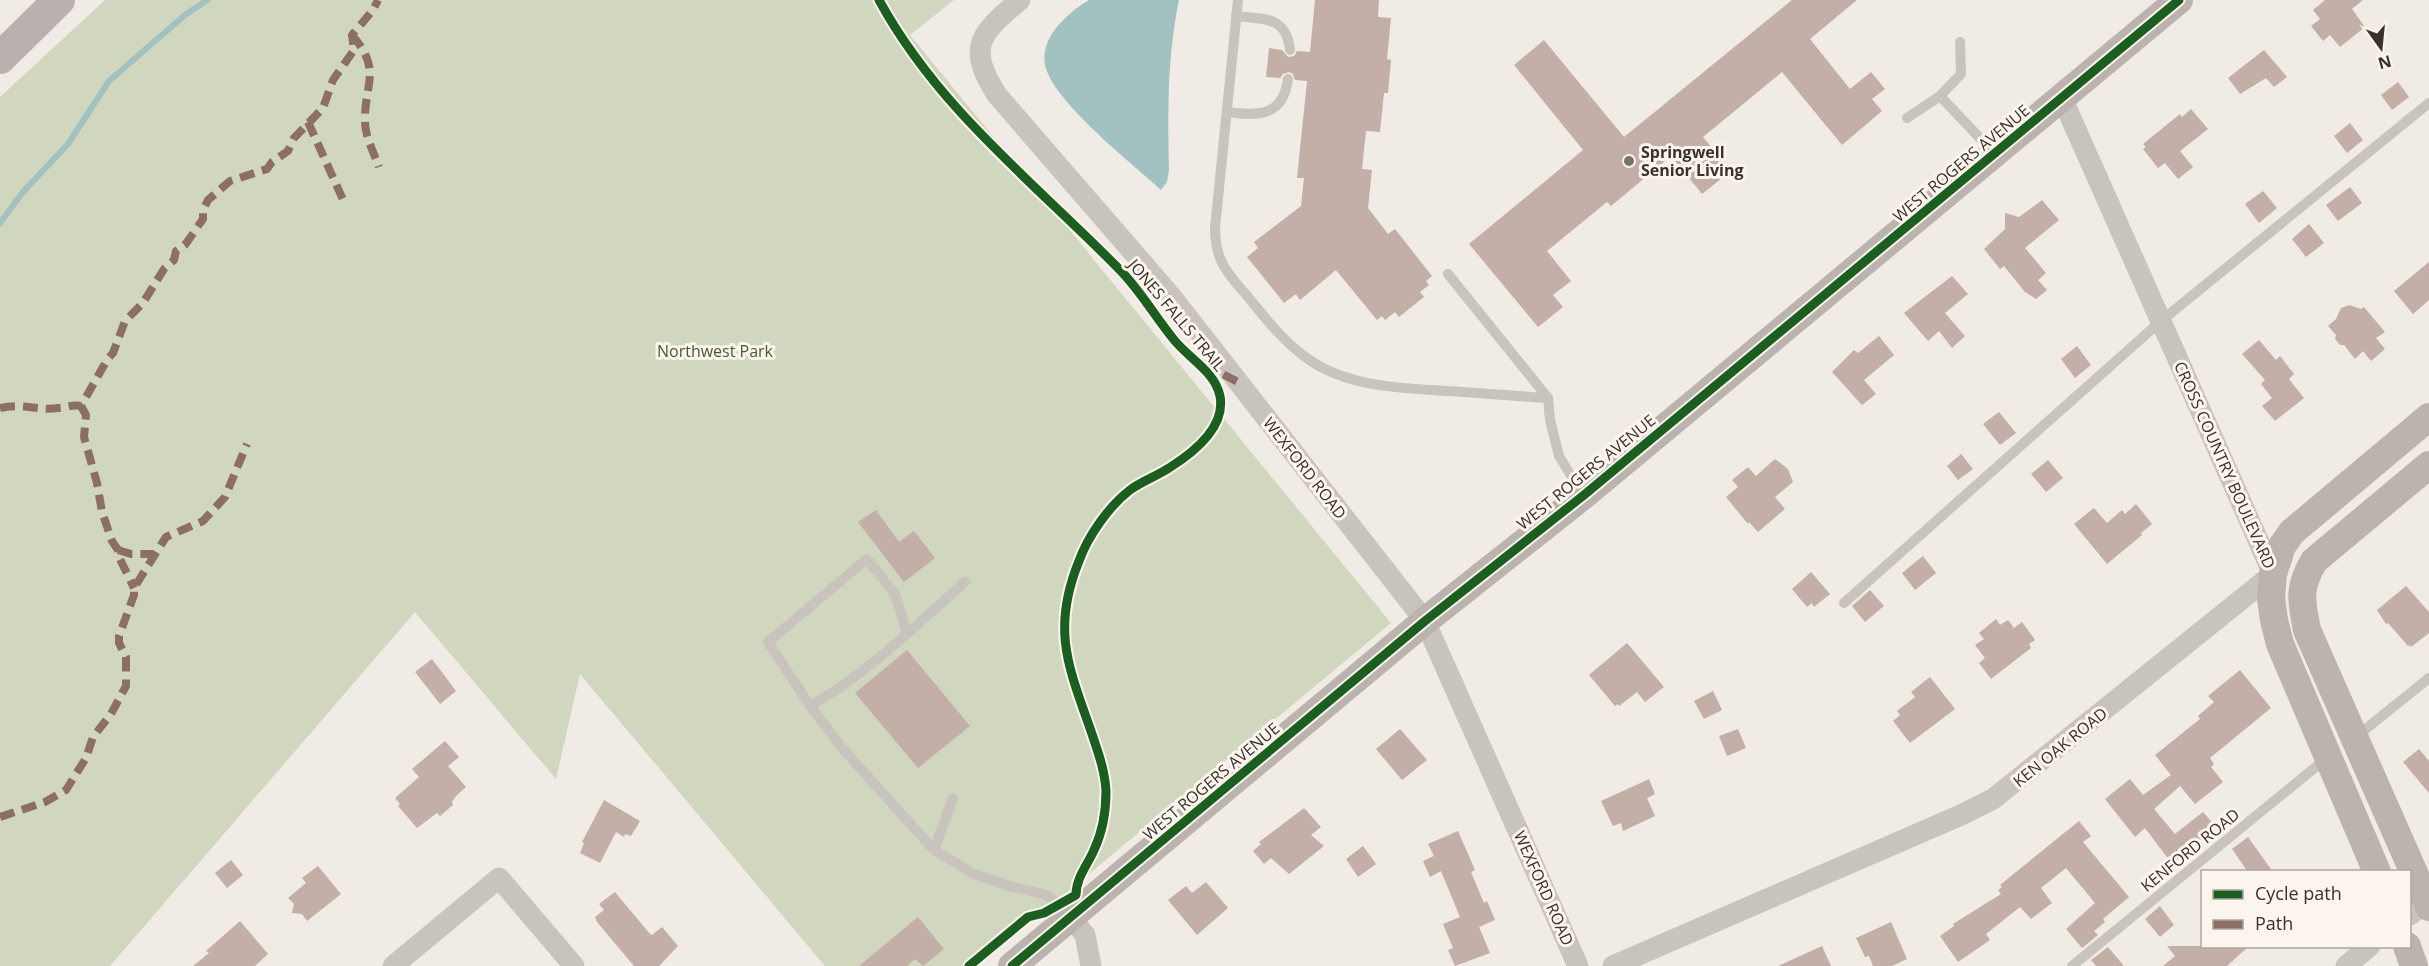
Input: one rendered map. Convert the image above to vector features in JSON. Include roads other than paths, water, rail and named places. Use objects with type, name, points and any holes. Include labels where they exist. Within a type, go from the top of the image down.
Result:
[{"type":"main road","points":[[0,58],[59,0]]},
{"type":"street","name":"WEXFORD ROAD","points":[[1020,0],[998,18],[985,34],[980,47],[980,62],[985,76],[997,95],[1171,296],[1425,621],[1578,966]]},
{"type":"street","name":"WEST ROGERS AVENUE","points":[[1012,966],[1425,621],[1584,495],[2179,0]]},
{"type":"street","name":"CROSS COUNTRY BOULEVARD","points":[[2062,98],[2274,574],[2271,598],[2280,644],[2376,870]]},
{"type":"street","points":[[2304,578],[2274,574],[2282,546],[2292,532],[2429,417]]},
{"type":"street","points":[[2409,870],[2355,737],[2307,630],[2301,600],[2304,578],[2314,561],[2429,465]]},
{"type":"street","name":"KEN OAK ROAD","points":[[1613,966],[1993,799],[2274,574]]},
{"type":"street","points":[[2411,875],[2423,905]]},
{"type":"street","points":[[393,966],[499,878],[574,966]]},
{"type":"street","points":[[1071,918],[1085,935],[1091,966]]},
{"type":"street","points":[[2346,966],[2368,948]]},
{"type":"street","points":[[2408,948],[2414,966]]},
{"type":"lane","points":[[1238,0],[1215,228],[1217,254],[1223,267],[1291,346],[1312,362],[1334,373],[1361,381],[1406,388],[1548,398]]},
{"type":"lane","points":[[1236,16],[1266,19],[1281,25],[1289,35],[1290,50]]},
{"type":"lane","points":[[1907,118],[1940,96],[1961,74],[1960,42]]},
{"type":"lane","points":[[1227,112],[1254,115],[1271,111],[1286,93],[1288,79]]},
{"type":"lane","points":[[1940,96],[1995,154]]},
{"type":"lane","points":[[1844,603],[2161,321],[2429,103]]},
{"type":"lane","points":[[1448,274],[1548,398],[1550,420],[1559,456],[1584,495]]},
{"type":"lane","points":[[907,633],[895,594],[867,559],[768,642],[810,705],[843,748],[934,850],[974,874],[1009,886],[1044,894],[1059,904],[1071,918]]},
{"type":"lane","points":[[810,705],[837,690],[893,648],[965,582]]},
{"type":"lane","points":[[2355,737],[2429,678]]},
{"type":"lane","name":"KENFORD ROAD","points":[[2072,966],[2328,757]]},
{"type":"lane","points":[[934,850],[953,798]]},
{"type":"water","points":[[1089,0],[1179,0],[1170,64],[1169,170],[1167,182],[1161,190],[1078,114],[1051,80],[1045,65],[1047,44],[1057,26]]},
{"type":"waterway","points":[[0,223],[23,192],[68,144],[109,81],[185,15],[207,0]]},
{"type":"place","name":"Springwell Senior Living","points":[[1629,161]]},
{"type":"park label","name":"Northwest Park","points":[[715,351]]}]
